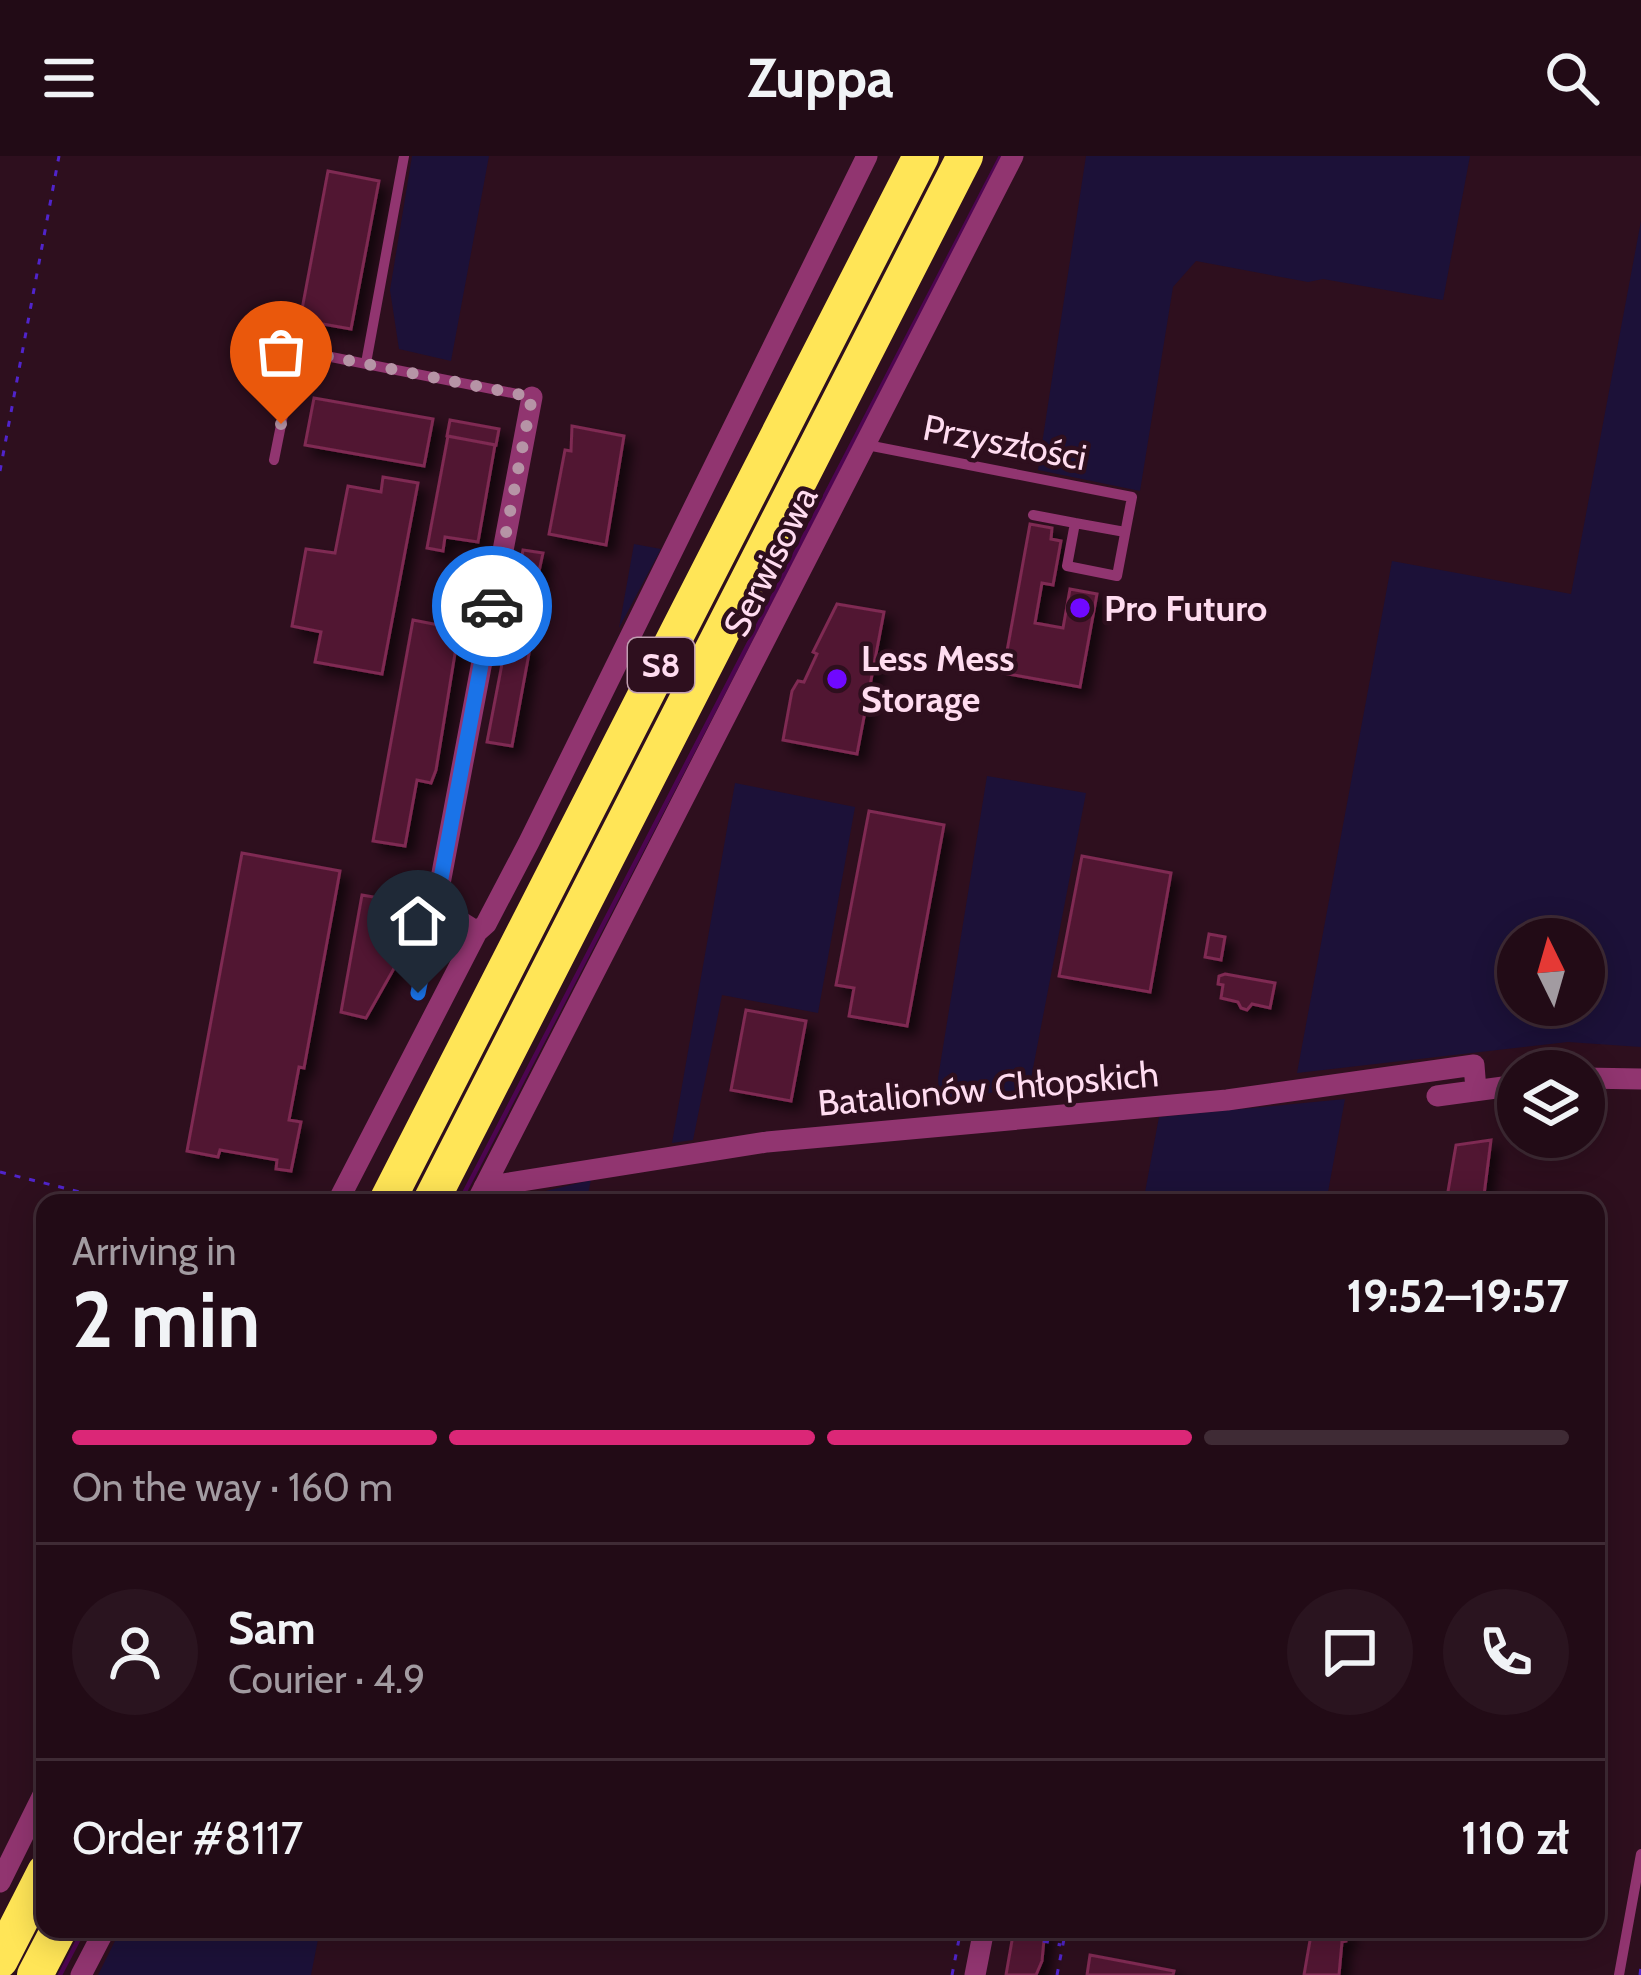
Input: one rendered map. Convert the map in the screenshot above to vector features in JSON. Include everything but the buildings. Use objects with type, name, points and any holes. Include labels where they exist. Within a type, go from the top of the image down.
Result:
[{"type":"highway","name":"S8","points":[[391,1194],[921,156]]},
{"type":"highway","name":"S8","points":[[435,1194],[965,156]]},
{"type":"highway","points":[[0,1960],[36,1890]]},
{"type":"highway","points":[[35,1975],[54,1938]]},
{"type":"street","points":[[342,1194],[477,932],[529,842],[867,156]]},
{"type":"street","name":"Serwisowa","points":[[481,1194],[1013,156]]},
{"type":"street","points":[[477,932],[450,915],[439,889],[532,397]]},
{"type":"street","name":"Batalionów Chłopskich","points":[[485,1194],[767,1142],[1227,1100],[1474,1065],[1476,1090]]},
{"type":"street","points":[[1605,1073],[1641,1079]]},
{"type":"street","points":[[1437,1096],[1497,1083]]},
{"type":"street","points":[[0,1882],[36,1809]]},
{"type":"street","points":[[81,1975],[100,1938]]},
{"type":"street","points":[[975,1975],[982,1938]]},
{"type":"lane","points":[[365,364],[404,156]]},
{"type":"lane","points":[[274,460],[296,350],[532,397]]},
{"type":"lane","name":"Przyszłości","points":[[867,445],[1132,496],[1125,532]]},
{"type":"lane","points":[[1033,515],[1125,532],[1117,576],[1067,566],[1076,523]]},
{"type":"lane","points":[[418,993],[432,925],[450,915]]},
{"type":"lane","points":[[1619,1975],[1641,1854]]},
{"type":"lane","points":[[1626,1940],[1641,1943]]},
{"type":"path","points":[[0,471],[59,156]]},
{"type":"path","points":[[0,1172],[88,1194]]},
{"type":"path","points":[[952,1975],[959,1938]]},
{"type":"path","points":[[1057,1975],[1064,1938]]},
{"type":"path","points":[[1042,1941],[1063,1945]]},
{"type":"path","points":[[1640,1975],[1641,1967]]},
{"type":"shaded area","points":[[412,156],[489,156],[451,361],[399,349],[390,290]]},
{"type":"shaded area","points":[[1086,156],[1470,156],[1443,300],[1196,261],[1173,287],[1140,491],[1038,470]]},
{"type":"shaded area","points":[[1641,221],[1641,1047],[1568,1042],[1297,1073],[1392,561],[1571,594]]},
{"type":"shaded area","points":[[634,544],[661,549],[619,628]]},
{"type":"shaded area","points":[[987,776],[1086,793],[1029,1089],[939,1098],[938,1078]]},
{"type":"shaded area","points":[[735,783],[855,807],[818,1013],[722,995],[693,1140],[672,1143]]},
{"type":"shaded area","points":[[1345,1099],[1328,1194],[1145,1194],[1159,1117]]},
{"type":"shaded area","points":[[591,1180],[588,1194],[533,1194]]},
{"type":"shaded area","points":[[116,1938],[318,1938],[311,1975],[98,1975]]},
{"type":"waterway","points":[[464,1194],[1001,156]]},
{"type":"waterway","points":[[60,1975],[79,1938]]},
{"type":"way so far","points":[[281,424],[296,350],[532,397],[492,606]]},
{"type":"place","name":"Pro Futuro","points":[[1080,608]]},
{"type":"place","name":"Less Mess Storage","points":[[837,679]]},
{"type":"route","points":[[418,993],[432,925],[450,915],[439,889],[492,606]]}]
